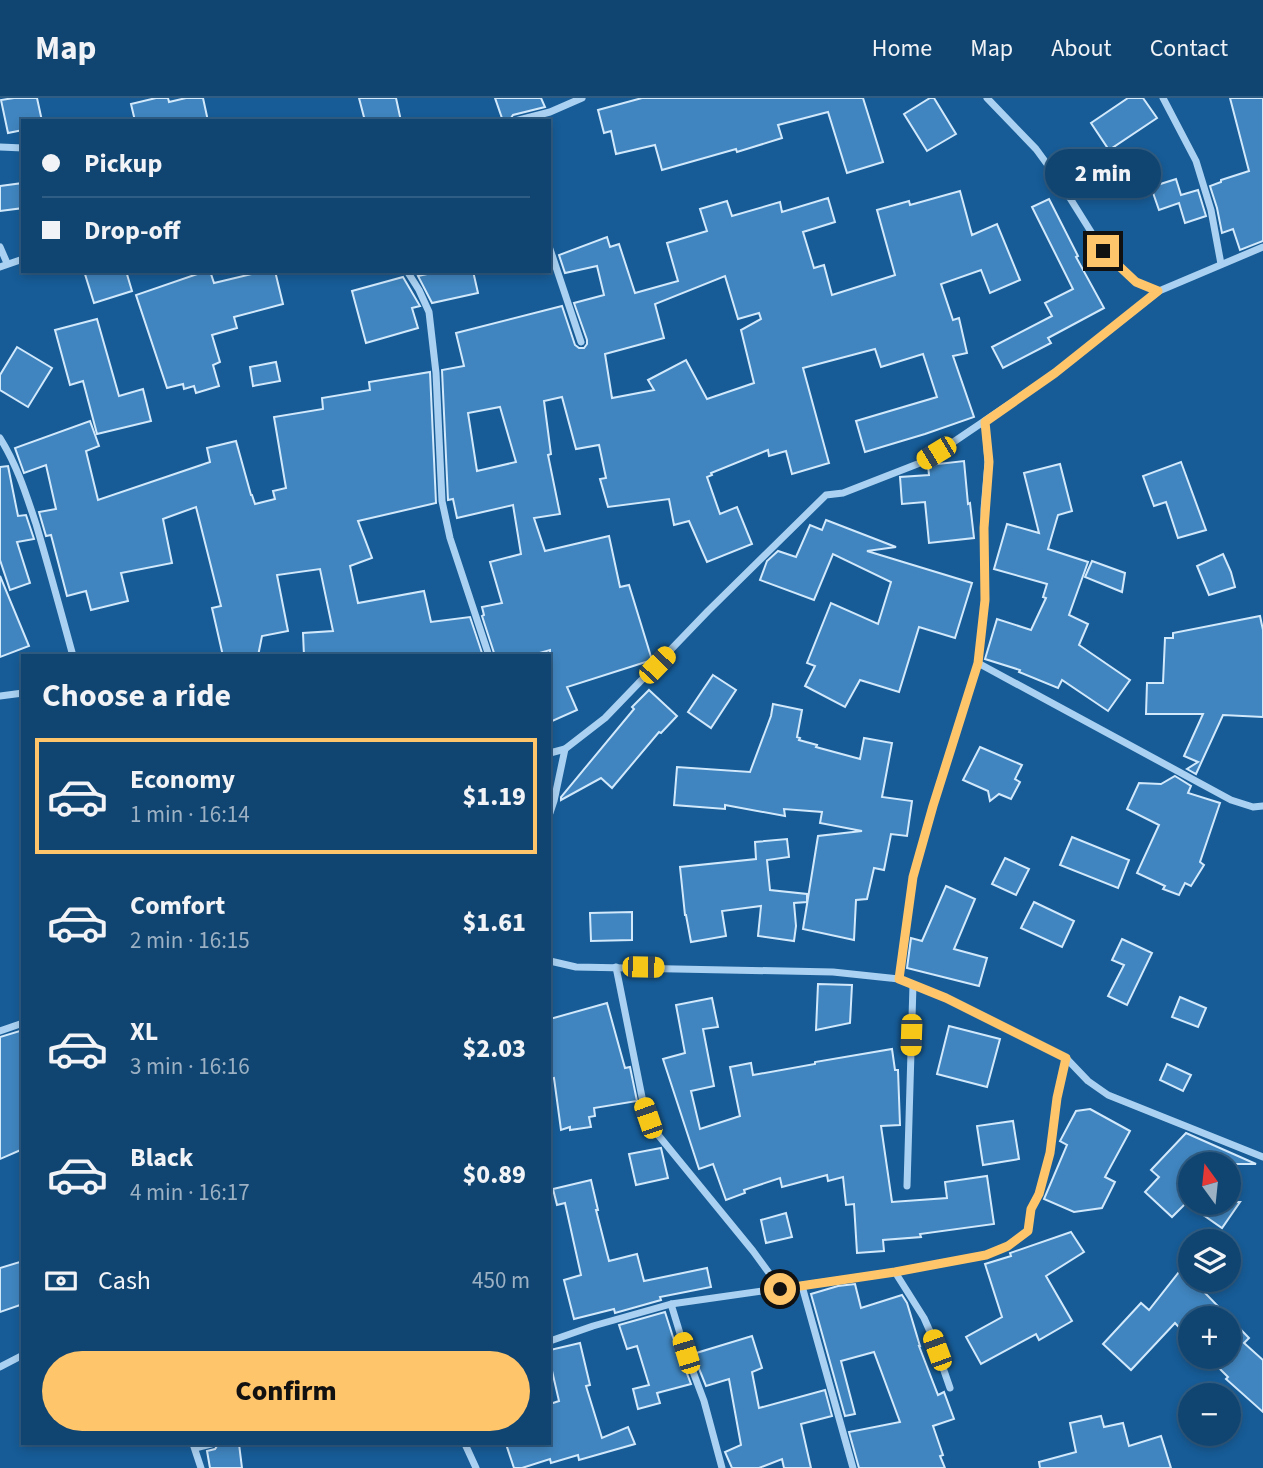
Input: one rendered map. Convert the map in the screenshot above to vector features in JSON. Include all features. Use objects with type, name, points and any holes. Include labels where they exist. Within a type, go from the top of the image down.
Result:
[{"type":"street","points":[[523,119],[550,112],[582,98]]},
{"type":"street","points":[[986,98],[1036,149],[1103,251],[1136,282],[1158,291]]},
{"type":"street","points":[[1163,98],[1196,161],[1211,210],[1221,264]]},
{"type":"street","points":[[0,147],[21,148]]},
{"type":"street","points":[[0,247],[4,265],[21,260]]},
{"type":"street","points":[[551,752],[565,749],[605,718],[825,495],[843,493],[920,463],[1055,373],[1158,291],[1263,247]]},
{"type":"street","points":[[551,252],[581,342]]},
{"type":"street","points":[[408,273],[429,312],[436,373],[442,501],[450,538],[488,654]]},
{"type":"street","points":[[899,979],[913,877],[978,663],[985,600],[984,522],[989,462],[985,422]]},
{"type":"street","points":[[0,438],[10,453],[24,488],[72,654]]},
{"type":"street","points":[[978,663],[1231,800],[1252,807],[1263,806]]},
{"type":"street","points":[[0,696],[21,693]]},
{"type":"street","points":[[551,810],[565,749]]},
{"type":"street","points":[[551,961],[576,967],[833,972],[899,979],[946,998],[1066,1058],[1088,1081],[1108,1095],[1263,1157]]},
{"type":"street","points":[[616,967],[648,1118],[659,1136],[753,1251],[780,1289]]},
{"type":"street","points":[[907,1186],[913,985]]},
{"type":"street","points":[[0,1031],[21,1024]]},
{"type":"street","points":[[551,1341],[671,1304],[895,1272],[986,1255],[1008,1246],[1028,1231],[1031,1209],[1039,1194],[1050,1153],[1057,1098],[1066,1058]]},
{"type":"street","points":[[895,1272],[924,1318],[950,1388]]},
{"type":"street","points":[[802,1286],[853,1468]]},
{"type":"street","points":[[671,1304],[704,1401],[722,1468]]},
{"type":"street","points":[[0,1367],[21,1357]]},
{"type":"street","points":[[465,1445],[476,1468]]},
{"type":"street","points":[[194,1446],[201,1468]]},
{"type":"building","points":[[37,98],[42,119],[21,119],[21,130],[8,133],[1,100]]},
{"type":"building","points":[[156,98],[168,98],[169,102],[203,98],[208,119],[135,119],[131,104]]},
{"type":"building","points":[[359,98],[396,98],[401,119],[364,119]]},
{"type":"building","points":[[495,98],[541,98],[545,107],[513,115],[510,119],[502,119]]},
{"type":"building","points":[[642,98],[863,98],[883,162],[847,173],[828,112],[778,125],[782,138],[662,170],[655,145],[616,154],[611,131],[604,133],[598,110]]},
{"type":"building","points":[[934,98],[956,134],[927,151],[904,114]]},
{"type":"building","points":[[1128,98],[1143,98],[1157,118],[1109,150],[1091,123]]},
{"type":"building","points":[[1230,98],[1263,98],[1263,241],[1240,250],[1233,229],[1222,233],[1210,186],[1249,171]]},
{"type":"building","points":[[1176,179],[1181,195],[1198,190],[1206,216],[1185,223],[1179,203],[1159,210],[1151,187]]},
{"type":"building","points":[[21,183],[21,208],[0,211],[0,186]]},
{"type":"building","points":[[960,191],[972,235],[997,224],[1020,280],[990,293],[981,270],[941,284],[953,320],[959,318],[967,353],[953,356],[974,417],[865,452],[856,421],[937,397],[923,354],[881,367],[875,349],[803,368],[829,463],[792,474],[786,451],[769,456],[768,450],[707,477],[720,514],[737,507],[752,544],[707,562],[689,521],[674,525],[669,499],[608,507],[600,479],[606,478],[599,445],[576,449],[562,397],[544,401],[551,454],[548,455],[560,514],[534,518],[545,551],[609,536],[620,587],[629,585],[652,660],[567,687],[577,710],[551,722],[550,650],[536,654],[494,654],[482,616],[482,607],[502,603],[490,562],[521,554],[513,505],[457,518],[453,499],[448,500],[442,370],[464,366],[456,333],[562,306],[575,345],[584,348],[587,340],[574,303],[604,295],[597,266],[565,273],[559,255],[607,237],[610,247],[619,244],[635,293],[678,281],[667,243],[707,231],[700,209],[727,201],[732,216],[780,202],[782,212],[828,198],[835,222],[803,232],[814,268],[824,265],[832,295],[895,275],[877,210],[909,201],[910,205]],"holes":[[[725,276],[738,319],[759,313],[761,319],[741,330],[754,383],[707,399],[686,360],[648,380],[654,390],[612,398],[605,354],[664,338],[655,304]],[[500,407],[516,462],[477,471],[468,413]]]},
{"type":"building","points":[[1049,199],[1104,308],[1048,338],[1051,343],[1003,368],[992,347],[1052,316],[1045,303],[1073,289],[1032,207]]},
{"type":"building","points":[[85,273],[127,273],[132,291],[94,303]]},
{"type":"building","points":[[200,273],[211,273],[214,283],[256,273],[275,273],[283,304],[234,317],[237,328],[212,335],[220,362],[213,365],[219,386],[196,393],[194,386],[184,389],[183,384],[167,388],[136,295]]},
{"type":"building","points":[[432,273],[473,273],[478,293],[432,303],[418,276]]},
{"type":"building","points":[[403,277],[420,306],[412,308],[418,328],[366,343],[352,291]]},
{"type":"building","points":[[97,319],[119,396],[143,389],[151,421],[97,434],[83,381],[70,385],[55,330]]},
{"type":"building","points":[[17,347],[52,368],[28,407],[0,390],[0,375]]},
{"type":"building","points":[[276,362],[280,381],[253,386],[250,367]]},
{"type":"building","points":[[430,372],[436,503],[358,521],[372,558],[350,566],[358,603],[424,591],[431,622],[470,617],[482,654],[304,654],[303,633],[333,631],[320,569],[277,575],[288,631],[262,636],[258,654],[223,654],[212,608],[221,606],[196,507],[163,519],[172,563],[121,573],[128,601],[91,610],[86,591],[67,596],[51,535],[46,536],[39,512],[56,509],[46,465],[24,473],[15,448],[90,421],[99,446],[86,451],[98,500],[210,462],[207,448],[236,441],[255,504],[275,499],[273,491],[286,488],[274,417],[323,409],[322,398],[370,390],[369,382]]},
{"type":"building","points":[[964,461],[974,538],[929,543],[925,502],[902,504],[900,477],[929,475],[928,465]]},
{"type":"building","points":[[1181,462],[1206,530],[1178,538],[1166,502],[1154,506],[1143,476]]},
{"type":"building","points":[[1060,464],[1072,511],[1058,515],[1048,549],[1088,562],[1069,615],[1088,624],[1079,645],[1130,680],[1108,711],[1062,680],[1058,688],[1019,672],[1020,670],[985,659],[997,619],[1031,630],[1046,598],[1043,597],[1047,584],[994,569],[1007,524],[1039,533],[1024,473]]},
{"type":"building","points":[[8,466],[18,516],[26,515],[34,539],[17,542],[30,583],[10,590],[0,560],[0,467]]},
{"type":"building","points":[[826,520],[896,547],[867,551],[972,583],[955,638],[919,627],[899,692],[860,680],[845,707],[805,686],[815,666],[807,663],[831,603],[878,624],[891,582],[833,554],[814,600],[760,580],[767,561],[778,551],[796,557],[810,525],[822,530]]},
{"type":"building","points":[[1223,554],[1235,587],[1209,595],[1197,566]]},
{"type":"building","points":[[1092,561],[1125,573],[1122,592],[1085,577]]},
{"type":"building","points":[[0,576],[29,646],[0,657]]},
{"type":"building","points":[[1260,616],[1263,630],[1263,717],[1223,715],[1196,774],[1187,769],[1198,762],[1184,756],[1203,714],[1146,714],[1147,683],[1163,683],[1165,638],[1173,638],[1173,633]]},
{"type":"building","points":[[713,675],[736,690],[711,728],[688,712]]},
{"type":"building","points":[[649,690],[677,716],[659,732],[612,788],[601,778],[561,800],[634,709],[632,707]]},
{"type":"building","points":[[773,704],[802,710],[797,737],[817,745],[816,747],[860,759],[864,738],[892,743],[882,797],[912,801],[907,836],[891,834],[884,870],[874,868],[867,899],[856,900],[854,940],[803,929],[818,836],[862,831],[820,823],[822,812],[784,809],[785,816],[725,805],[725,809],[674,805],[677,767],[750,772]]},
{"type":"building","points":[[980,747],[1022,765],[1015,779],[1020,782],[1011,799],[999,794],[990,801],[988,791],[963,780]]},
{"type":"building","points":[[1175,776],[1191,786],[1188,793],[1220,803],[1200,862],[1204,865],[1191,886],[1185,883],[1179,895],[1163,889],[1165,886],[1137,873],[1159,825],[1127,809],[1139,783],[1161,784]]},
{"type":"building","points":[[1072,837],[1129,860],[1118,888],[1060,865]]},
{"type":"building","points":[[787,839],[789,857],[767,860],[770,890],[807,894],[807,902],[794,903],[794,941],[758,936],[761,906],[722,911],[726,936],[691,942],[680,867],[756,859],[755,842]]},
{"type":"building","points":[[1005,858],[1029,869],[1016,895],[992,884]]},
{"type":"building","points":[[946,886],[975,899],[954,949],[987,958],[979,986],[907,968],[911,938],[922,941]]},
{"type":"building","points":[[1034,902],[1074,921],[1062,947],[1021,928]]},
{"type":"building","points":[[632,912],[632,940],[591,941],[590,913]]},
{"type":"building","points":[[1122,939],[1152,953],[1127,1005],[1108,996],[1124,965],[1112,960]]},
{"type":"building","points":[[818,984],[852,985],[850,1023],[816,1030]]},
{"type":"building","points":[[1180,997],[1206,1008],[1198,1027],[1172,1017]]},
{"type":"building","points":[[712,998],[718,1027],[703,1029],[714,1086],[691,1091],[700,1129],[740,1116],[730,1067],[751,1063],[753,1075],[892,1049],[895,1070],[898,1070],[900,1125],[881,1126],[892,1202],[947,1198],[945,1182],[987,1176],[994,1224],[920,1234],[921,1237],[883,1240],[884,1251],[857,1253],[854,1204],[846,1205],[843,1177],[828,1181],[827,1175],[782,1187],[780,1178],[744,1190],[745,1193],[726,1200],[713,1164],[699,1169],[663,1059],[685,1053],[676,1005]]},
{"type":"building","points":[[607,1003],[625,1068],[630,1067],[637,1101],[594,1108],[595,1116],[589,1117],[591,1127],[561,1130],[554,1078],[551,1079],[551,1019]]},
{"type":"building","points":[[949,1026],[1000,1039],[987,1087],[937,1074]]},
{"type":"building","points":[[21,1031],[21,1150],[0,1159],[0,1037]]},
{"type":"building","points":[[1167,1064],[1191,1075],[1183,1091],[1160,1080]]},
{"type":"building","points":[[1090,1109],[1130,1131],[1105,1177],[1115,1182],[1102,1208],[1074,1212],[1044,1199],[1067,1145],[1060,1141],[1076,1111]]},
{"type":"building","points":[[1013,1121],[1019,1159],[983,1165],[977,1126]]},
{"type":"building","points":[[1186,1133],[1229,1152],[1178,1152],[1178,1211],[1172,1217],[1145,1192],[1159,1177],[1151,1170]]},
{"type":"building","points":[[661,1148],[668,1178],[636,1185],[629,1154]]},
{"type":"building","points":[[1241,1157],[1256,1164],[1241,1164]]},
{"type":"building","points":[[591,1180],[609,1261],[637,1254],[644,1281],[707,1268],[711,1287],[660,1297],[661,1300],[615,1313],[614,1309],[574,1319],[564,1280],[581,1275],[565,1203],[557,1205],[553,1189]]},
{"type":"building","points":[[786,1213],[792,1237],[766,1243],[761,1220]]},
{"type":"building","points":[[1203,1215],[1231,1215],[1222,1228]]},
{"type":"building","points":[[1071,1232],[1084,1252],[1046,1276],[1072,1321],[1039,1340],[1036,1334],[981,1364],[966,1337],[1002,1317],[985,1264]]},
{"type":"building","points":[[21,1262],[21,1305],[0,1312],[0,1268]]},
{"type":"building","points":[[1178,1273],[1178,1292],[1204,1292],[1218,1306],[1178,1306],[1178,1326],[1175,1323],[1131,1370],[1103,1344],[1141,1303],[1149,1310]]},
{"type":"building","points":[[855,1284],[861,1308],[902,1295],[907,1303],[919,1346],[938,1395],[944,1392],[954,1419],[933,1426],[945,1468],[859,1468],[849,1432],[900,1422],[874,1352],[841,1361],[855,1414],[845,1416],[811,1294]]},
{"type":"building","points":[[665,1312],[691,1384],[657,1393],[660,1403],[638,1409],[633,1389],[649,1385],[637,1346],[627,1349],[619,1325]]},
{"type":"building","points":[[1241,1330],[1249,1338],[1244,1343],[1263,1360],[1263,1412],[1241,1392],[1241,1383],[1230,1383],[1226,1379],[1228,1377],[1220,1369],[1241,1369]]},
{"type":"building","points":[[752,1336],[762,1368],[752,1372],[759,1408],[825,1390],[832,1416],[801,1424],[811,1468],[784,1468],[782,1459],[759,1468],[732,1468],[725,1452],[741,1445],[729,1379],[706,1386],[693,1354]]},
{"type":"building","points":[[580,1343],[590,1385],[586,1386],[602,1438],[628,1427],[635,1444],[579,1460],[578,1455],[551,1463],[550,1459],[514,1468],[506,1445],[551,1445],[551,1404],[559,1401],[551,1366],[551,1350]]},
{"type":"building","points":[[1101,1416],[1104,1427],[1123,1423],[1129,1446],[1161,1436],[1171,1468],[1040,1468],[1039,1462],[1076,1452],[1070,1423]]},
{"type":"building","points":[[239,1445],[242,1468],[210,1468],[207,1451],[217,1446]]},
{"type":"route","points":[[780,1289],[986,1255],[1008,1246],[1028,1231],[1031,1209],[1039,1194],[1050,1153],[1057,1098],[1066,1058],[946,998],[899,979],[913,877],[978,663],[985,600],[984,509],[989,462],[985,422],[1055,373],[1158,291],[1136,282],[1103,251]]}]
